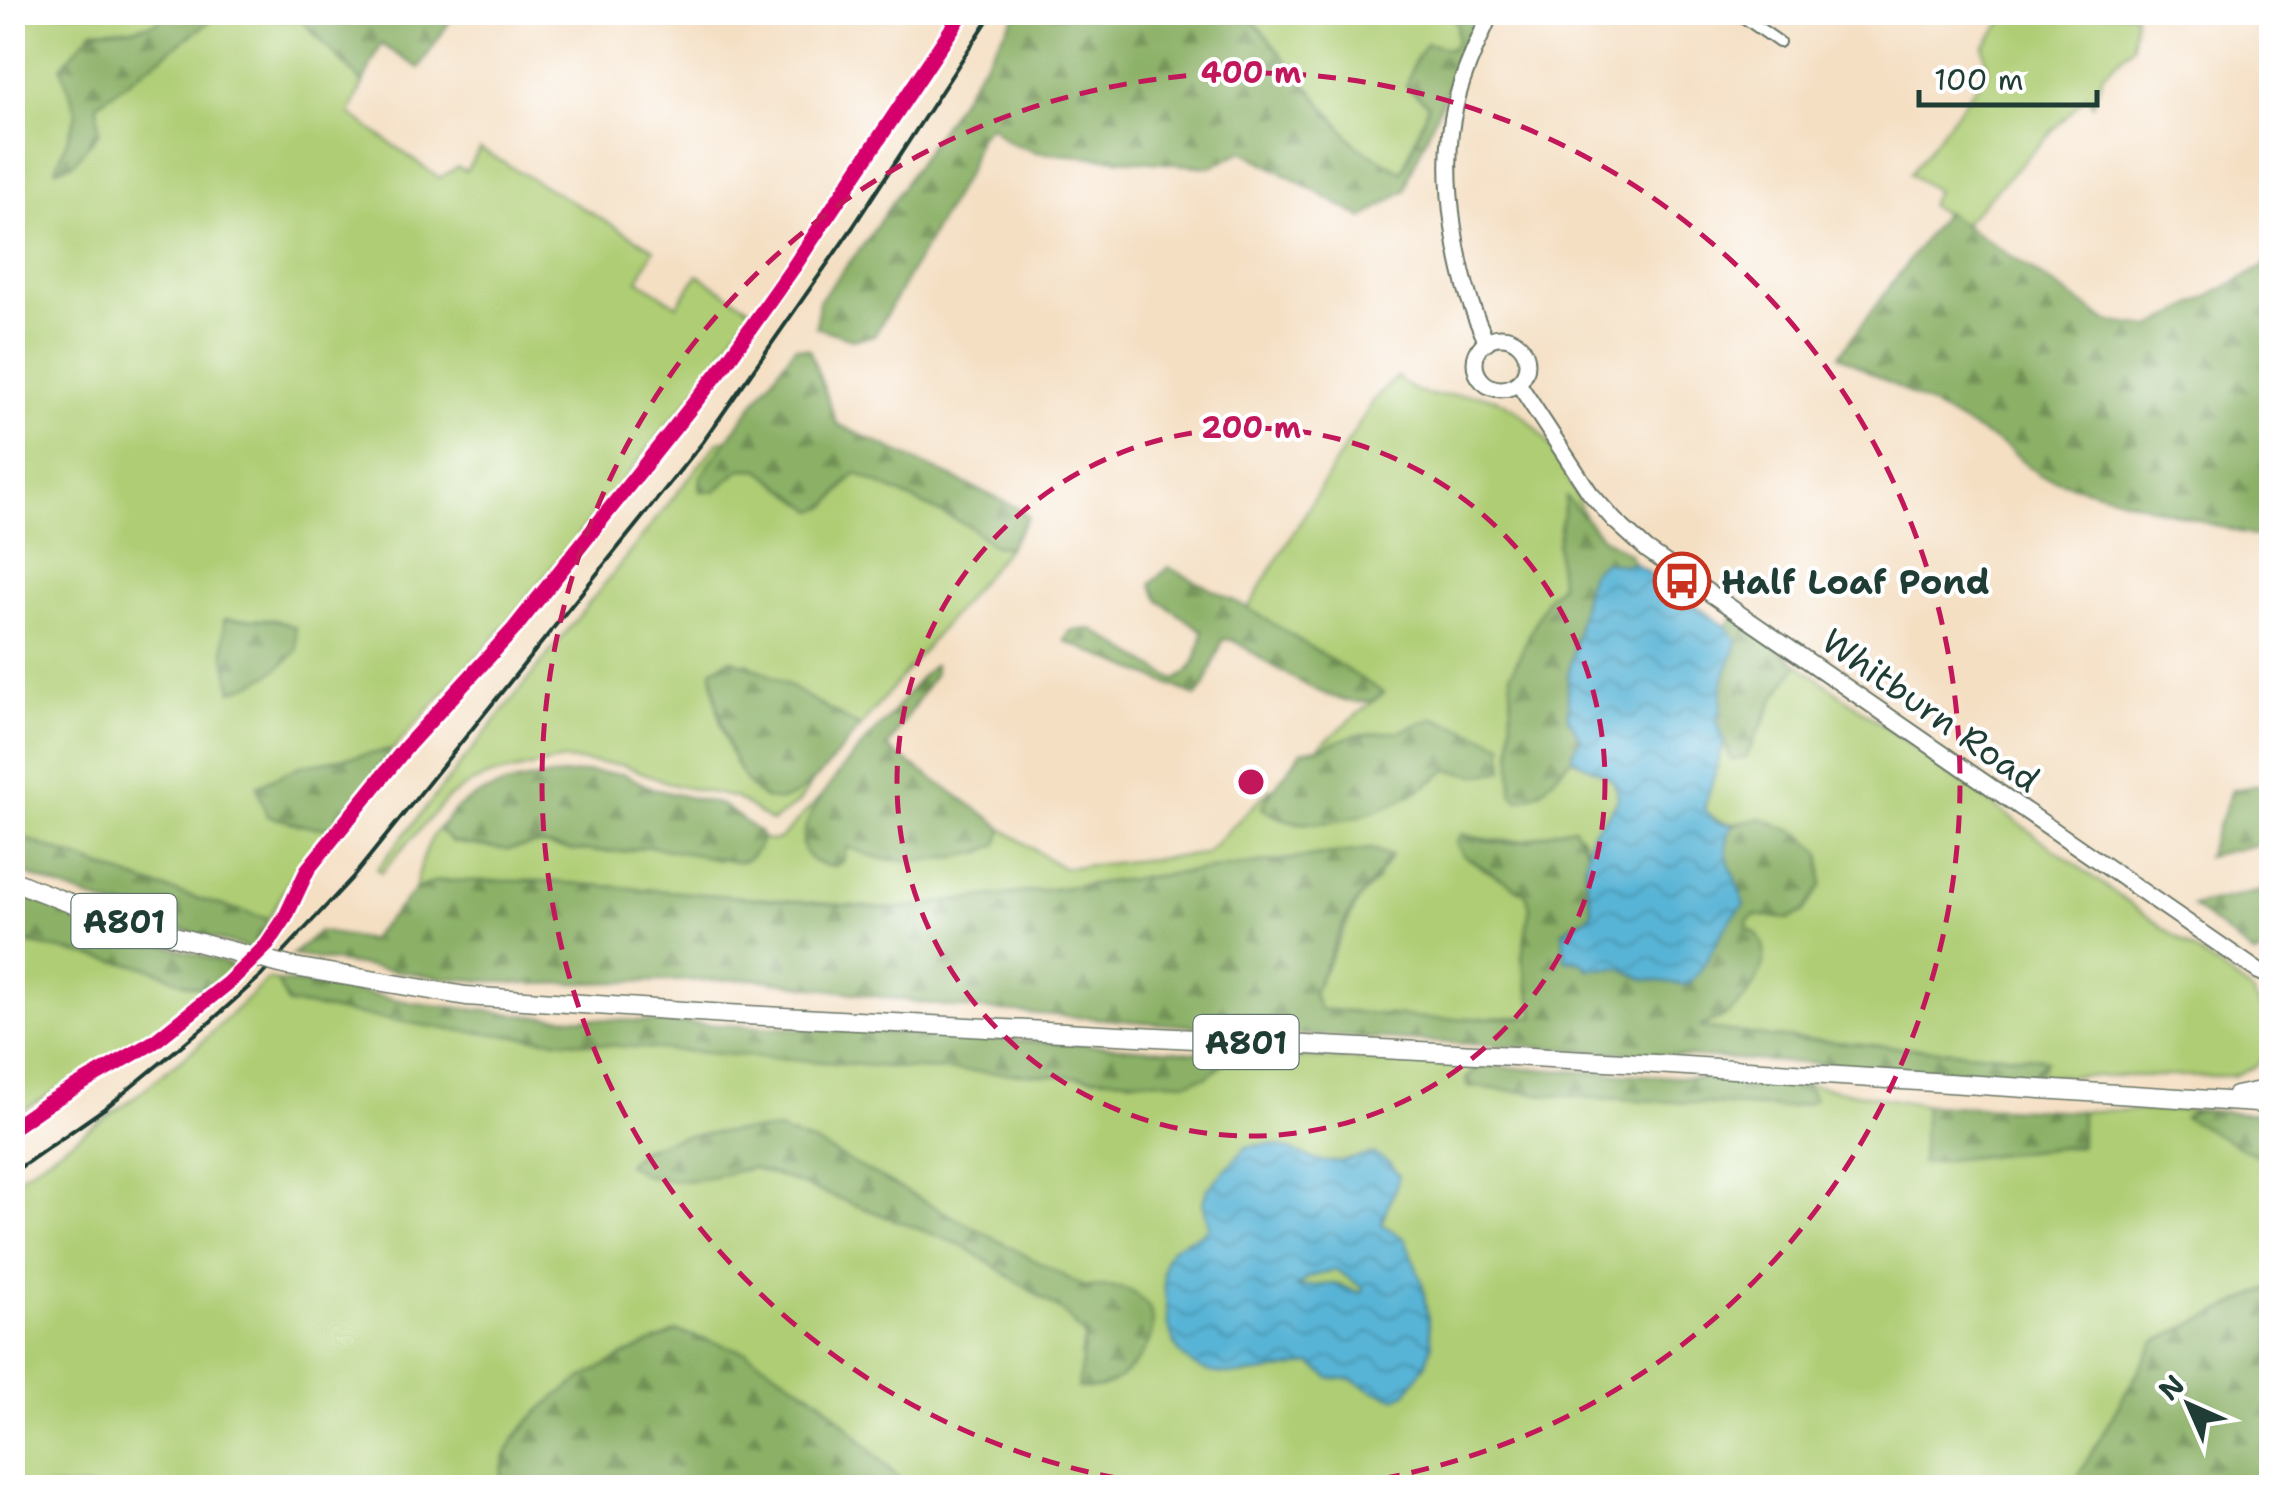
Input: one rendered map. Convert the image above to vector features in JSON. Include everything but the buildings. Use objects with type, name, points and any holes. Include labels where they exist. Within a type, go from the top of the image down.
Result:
[{"type":"main road","points":[[1487,342],[1464,284],[1448,138],[1461,83],[1492,12]]},
{"type":"main road","points":[[1506,338],[1524,350],[1527,364],[1518,383],[1510,388],[1493,388],[1478,377],[1476,360],[1487,342],[1506,338]]},
{"type":"main road","name":"Whitburn Road","points":[[1518,383],[1590,493],[1648,550],[2264,974],[2272,986]]},
{"type":"main road","name":"A801","points":[[12,880],[165,935],[288,966],[466,996],[709,1013],[1604,1061],[2272,1104]]},
{"type":"main road","name":"A801","points":[[2206,1098],[2242,1095],[2265,1090],[2272,1084]]},
{"type":"street","points":[[1736,12],[1779,42]]},
{"type":"green space","points":[[161,12],[455,13],[419,68],[381,44],[363,83],[301,20],[217,16],[97,104],[99,132],[73,164],[56,169],[77,113],[61,67],[93,30],[136,28],[158,22]]},
{"type":"green space","points":[[12,13],[161,13],[158,22],[136,28],[93,30],[77,113],[57,169],[97,104],[217,16],[302,20],[363,83],[350,114],[439,178],[458,167],[466,171],[480,149],[654,249],[638,280],[677,305],[698,275],[751,309],[707,377],[502,629],[392,750],[300,766],[267,816],[333,827],[296,871],[268,919],[146,883],[13,834]]},
{"type":"green space","points":[[1017,13],[1247,13],[1356,145],[1402,172],[1428,104],[1406,86],[1414,63],[1426,43],[1450,49],[1456,44],[1457,23],[1449,13],[1481,13],[1406,190],[1363,218],[1243,151],[1211,167],[1036,152],[1006,141],[990,125],[978,137],[969,169],[874,336],[852,339],[816,327],[819,301],[868,239]]},
{"type":"green space","points":[[1247,13],[1449,13],[1457,23],[1456,43],[1450,49],[1402,172],[1356,145]]},
{"type":"green space","points":[[2010,13],[2135,13],[2133,46],[2102,75],[2093,104],[2086,96],[1963,224],[1929,205],[1936,191],[1910,174],[1987,72],[1984,46]]},
{"type":"green space","points":[[1945,212],[2109,322],[2152,327],[2263,267],[2271,257],[2271,541],[2039,475],[2008,448],[1839,355]]},
{"type":"green space","points":[[795,347],[809,349],[837,424],[1018,508],[1028,517],[1008,548],[991,544],[969,526],[856,473],[828,504],[815,511],[759,469],[741,469],[715,491],[700,491],[701,476]]},
{"type":"green space","points":[[1397,377],[1426,394],[1476,395],[1515,409],[1545,439],[1568,477],[1584,516],[1566,498],[1557,544],[1560,586],[1547,598],[1511,674],[1513,700],[1541,791],[1572,758],[1615,783],[1618,790],[1614,807],[1590,835],[1588,853],[1581,835],[1507,841],[1462,834],[1479,866],[1526,893],[1530,907],[1522,958],[1535,1017],[1437,1019],[1320,1010],[1313,993],[1359,899],[1378,879],[1372,849],[892,909],[541,881],[436,881],[415,890],[427,848],[441,825],[440,831],[507,850],[536,844],[623,852],[647,846],[716,860],[758,849],[762,838],[781,838],[820,797],[802,844],[843,861],[847,846],[883,859],[981,853],[998,844],[1003,829],[1062,868],[1205,854],[1271,788],[1262,808],[1288,821],[1330,822],[1395,801],[1447,770],[1478,775],[1503,744],[1435,718],[1400,731],[1317,748],[1383,693],[1248,608],[1375,398]]},
{"type":"green space","points":[[731,437],[712,461],[715,491],[741,469],[759,469],[804,504],[826,508],[856,473],[969,526],[991,544],[1008,548],[860,727],[747,663],[712,670],[726,741],[753,787],[766,798],[793,795],[812,783],[799,802],[772,822],[736,798],[674,785],[623,765],[563,760],[471,783],[448,798],[381,873],[377,869],[717,443]]},
{"type":"green space","points":[[1566,497],[1601,536],[1629,554],[1634,563],[1604,561],[1585,593],[1568,676],[1568,718],[1581,739],[1572,758],[1548,783],[1519,800],[1512,790],[1511,674],[1547,598],[1560,586],[1557,544]]},
{"type":"green space","points":[[1168,567],[1248,608],[1384,693],[1370,701],[1337,698],[1299,681],[1233,640],[1223,639],[1204,687],[1196,697],[1065,641],[1070,631],[1092,629],[1175,680],[1182,677],[1195,660],[1203,631],[1159,601],[1151,584]]},
{"type":"green space","points":[[1733,616],[1798,664],[1774,699],[1746,758],[1732,760],[1717,720],[1723,683],[1737,642],[1727,627]]},
{"type":"green space","points":[[224,619],[276,620],[295,627],[297,650],[268,676],[232,691],[224,652]]},
{"type":"green space","points":[[730,659],[766,673],[860,727],[824,771],[791,797],[764,797],[739,770],[717,705],[712,670]]},
{"type":"green space","points":[[1798,664],[2251,991],[2270,1023],[2272,1046],[2256,1066],[2233,1076],[2032,1076],[2044,1067],[2041,1058],[1770,1037],[1700,1027],[1723,1017],[1751,989],[1758,935],[1747,927],[1748,920],[1755,915],[1788,919],[1822,885],[1821,853],[1761,818],[1730,823],[1717,820],[1704,810],[1724,742],[1732,760],[1763,726],[1774,699]]},
{"type":"green space","points":[[934,665],[935,673],[887,748],[996,822],[1003,829],[998,844],[973,853],[928,860],[881,858],[847,847],[843,861],[835,867],[811,859],[803,844],[807,823],[820,798]]},
{"type":"green space","points":[[1435,718],[1503,744],[1504,770],[1478,775],[1447,770],[1383,808],[1332,822],[1307,823],[1262,808],[1302,751],[1354,735],[1400,731]]},
{"type":"green space","points":[[392,750],[333,827],[267,816],[257,786],[300,766]]},
{"type":"green space","points":[[590,772],[624,774],[653,789],[722,805],[762,838],[753,854],[737,862],[647,846],[623,852],[536,844],[507,850],[452,842],[440,831],[450,815],[484,792],[528,780]]},
{"type":"green space","points":[[2271,783],[2271,842],[2206,856],[2232,790]]},
{"type":"green space","points":[[1761,818],[1800,834],[1821,853],[1822,885],[1803,912],[1788,919],[1755,915],[1748,920],[1747,927],[1763,944],[1759,975],[1730,1012],[1701,1027],[1770,1037],[2047,1060],[2031,1076],[1293,1034],[952,1007],[756,979],[533,984],[443,978],[292,955],[319,931],[369,940],[415,890],[436,881],[541,881],[892,909],[1372,849],[1391,856],[1339,933],[1313,993],[1320,1009],[1437,1019],[1535,1017],[1522,958],[1530,907],[1526,894],[1463,855],[1456,843],[1462,834],[1510,843],[1574,827],[1588,853],[1584,872],[1592,911],[1587,918],[1569,926],[1588,969],[1621,968],[1644,979],[1715,944],[1742,892],[1727,859],[1732,825]]},
{"type":"green space","points":[[12,834],[146,883],[268,919],[259,945],[251,949],[190,932],[13,869]]},
{"type":"green space","points":[[2271,889],[2271,949],[2255,956],[2192,906]]},
{"type":"green space","points":[[12,891],[94,923],[238,967],[213,985],[194,987],[149,968],[13,940]]},
{"type":"green space","points":[[13,940],[149,968],[201,988],[213,986],[196,1003],[146,1038],[13,1116]]},
{"type":"green space","points":[[268,979],[277,981],[288,1004],[900,1068],[1221,1066],[1221,1054],[1480,1066],[1475,1068],[1468,1086],[1550,1095],[1783,1108],[1811,1092],[1804,1084],[1925,1105],[1922,1162],[2080,1146],[2081,1111],[2197,1110],[2185,1117],[2271,1163],[2271,1287],[2155,1342],[2072,1487],[907,1487],[820,1399],[628,1353],[558,1396],[526,1424],[506,1456],[499,1487],[13,1488],[13,1181],[127,1103],[199,1045]],"holes":[[[778,1130],[1085,1287],[1106,1286],[1132,1292],[1080,1356],[1085,1337],[1063,1312],[964,1246],[752,1168],[695,1180],[644,1175],[640,1149],[702,1135]]]},
{"type":"green space","points":[[277,981],[331,986],[414,1003],[532,1016],[975,1037],[1221,1054],[1221,1066],[1208,1076],[1187,1082],[900,1068],[606,1045],[452,1030],[288,1003]]},
{"type":"green space","points":[[1480,1066],[1804,1084],[1814,1099],[1783,1108],[1550,1095],[1467,1086],[1466,1079]]},
{"type":"green space","points":[[1925,1105],[2081,1111],[2081,1145],[1921,1163]]},
{"type":"green space","points":[[2197,1110],[2271,1115],[2271,1163],[2184,1117]]},
{"type":"green space","points":[[778,1130],[815,1143],[1085,1287],[1115,1287],[1132,1292],[1152,1316],[1148,1345],[1115,1381],[1098,1388],[1078,1388],[1085,1336],[1063,1312],[964,1246],[752,1168],[695,1180],[670,1180],[644,1175],[627,1164],[640,1153],[676,1138]]},
{"type":"green space","points":[[2271,1287],[2271,1408],[2257,1487],[2072,1487],[2155,1342]]},
{"type":"green space","points":[[677,1331],[746,1352],[820,1399],[907,1487],[499,1487],[508,1450],[541,1410],[583,1378]]},
{"type":"green space","points":[[2271,1408],[2271,1472],[2268,1487],[2257,1488]]},
{"type":"water","name":"Half Loaf Pond","points":[[1604,561],[1634,563],[1727,627],[1737,641],[1723,682],[1717,720],[1724,742],[1704,809],[1715,821],[1732,825],[1727,859],[1744,906],[1727,924],[1687,985],[1644,979],[1621,968],[1588,969],[1582,962],[1565,960],[1563,931],[1592,911],[1586,876],[1589,840],[1617,798],[1609,777],[1572,758],[1581,739],[1568,718],[1568,676],[1585,593],[1591,572]]},
{"type":"water","points":[[1274,1145],[1330,1162],[1374,1154],[1389,1163],[1399,1176],[1382,1224],[1405,1239],[1422,1282],[1432,1344],[1426,1363],[1407,1393],[1395,1398],[1351,1379],[1330,1378],[1311,1364],[1264,1372],[1218,1373],[1199,1368],[1183,1356],[1172,1337],[1165,1262],[1171,1250],[1209,1226],[1203,1202],[1207,1190],[1246,1147]],"holes":[[[1337,1270],[1363,1288],[1362,1293],[1335,1284],[1297,1287],[1309,1277]]]},
{"type":"railway","points":[[12,1173],[108,1106],[209,1023],[261,976],[353,877],[703,442],[853,227],[993,12]]},
{"type":"cycle path","points":[[12,1128],[154,1042],[228,983],[267,945],[285,918],[308,869],[408,745],[514,629],[723,367],[963,12]]},
{"type":"place","name":"Half Loaf Pond","points":[[1682,581]]}]
